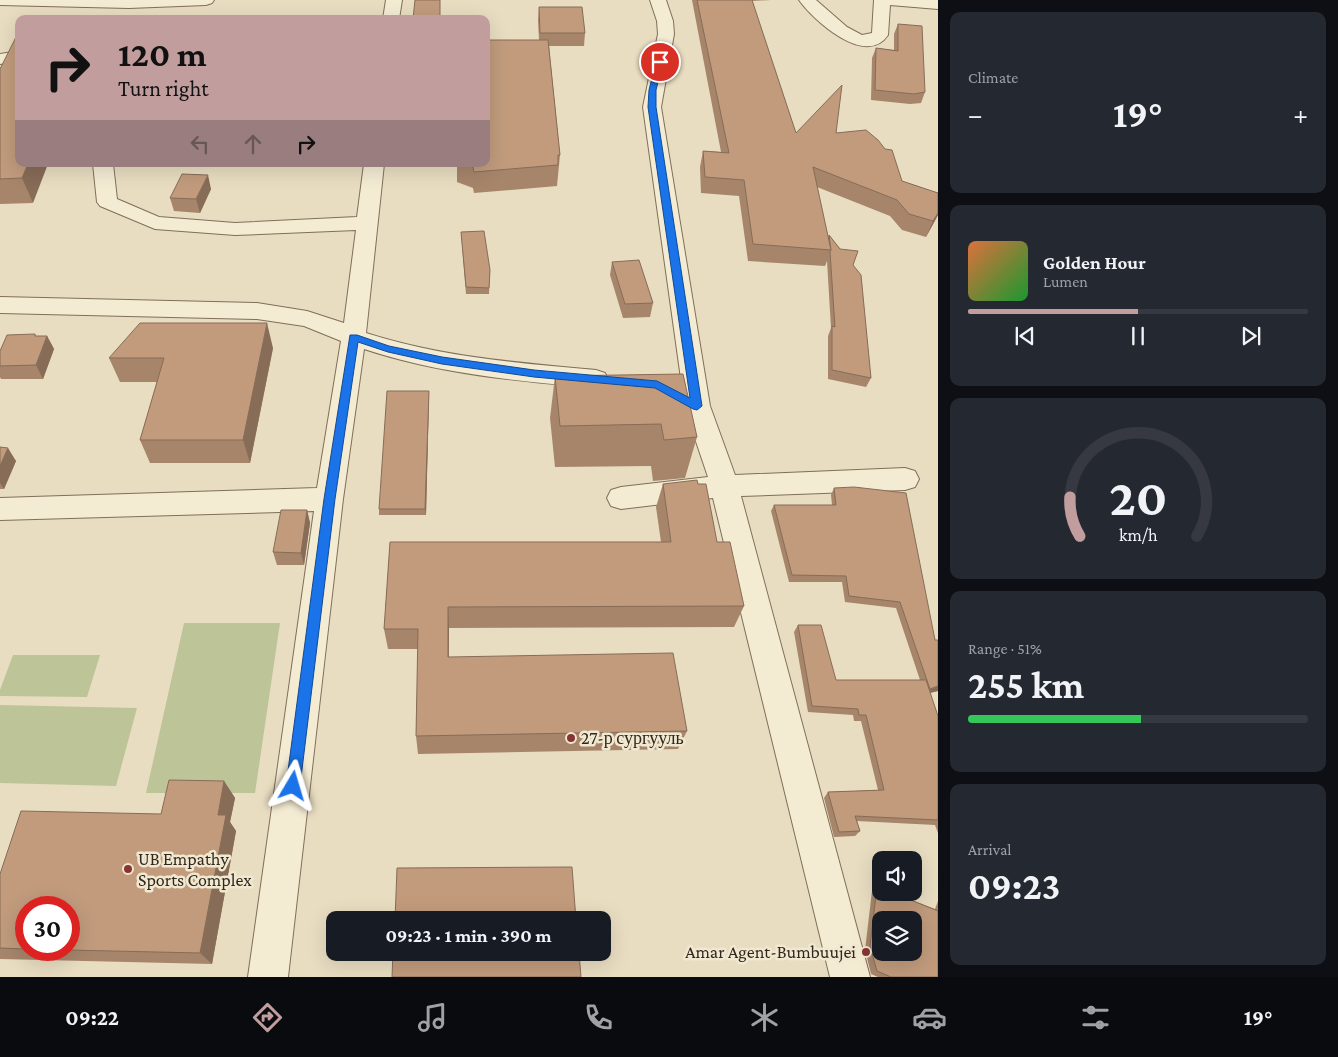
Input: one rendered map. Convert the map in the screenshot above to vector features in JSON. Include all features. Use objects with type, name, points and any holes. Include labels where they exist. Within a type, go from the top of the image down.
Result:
[{"type":"street","points":[[0,0],[183,3],[206,0]]},
{"type":"street","points":[[392,15],[394,0]]},
{"type":"street","points":[[658,0],[664,16],[666,33],[653,90],[652,107],[697,406],[718,462],[850,977]]},
{"type":"street","points":[[807,0],[840,32],[864,41],[875,39],[880,35],[882,0]]},
{"type":"street","points":[[890,0],[938,4]]},
{"type":"street","points":[[103,167],[108,202],[155,223],[235,229],[367,223]]},
{"type":"street","points":[[268,977],[329,499],[354,337],[374,167]]},
{"type":"street","points":[[0,305],[260,312],[310,319],[325,323],[354,337],[388,349],[442,360],[534,374],[657,384],[697,406]]},
{"type":"street","points":[[621,498],[724,486],[905,479]]},
{"type":"street","points":[[0,508],[329,499]]},
{"type":"green space","points":[[184,623],[280,623],[255,793],[146,793]]},
{"type":"green space","points":[[13,655],[100,655],[87,697],[0,696],[0,690]]},
{"type":"green space","points":[[0,705],[137,708],[116,786],[0,783]]},
{"type":"building","points":[[415,0],[440,0],[440,15],[413,15]]},
{"type":"building","points":[[697,0],[752,0],[796,133],[842,85],[836,133],[866,130],[885,149],[892,150],[902,181],[938,193],[938,213],[933,221],[909,214],[897,200],[813,167],[831,250],[753,244],[744,180],[705,177],[703,151],[729,153]]},
{"type":"building","points":[[539,7],[582,7],[585,33],[540,33]]},
{"type":"building","points":[[898,24],[922,26],[925,92],[914,94],[875,90],[876,48],[898,51]]},
{"type":"building","points":[[15,39],[15,167],[27,167],[22,178],[0,179],[0,69]]},
{"type":"building","points":[[490,40],[548,40],[560,155],[558,155],[558,165],[474,172],[473,167],[490,167]]},
{"type":"building","points":[[182,174],[208,175],[196,199],[170,198]]},
{"type":"building","points":[[484,231],[490,270],[489,288],[466,287],[461,232]]},
{"type":"building","points":[[829,235],[840,249],[858,251],[853,265],[861,275],[871,378],[832,370],[832,326],[835,327]]},
{"type":"building","points":[[639,260],[653,303],[625,304],[612,262]]},
{"type":"building","points":[[140,323],[267,323],[243,440],[140,440],[164,358],[109,358]]},
{"type":"building","points":[[35,334],[35,336],[47,336],[36,365],[0,366],[0,351],[7,335]]},
{"type":"building","points":[[683,374],[697,437],[664,440],[661,424],[560,426],[555,376]]},
{"type":"building","points":[[387,391],[429,391],[425,509],[379,509]]},
{"type":"building","points":[[0,447],[8,448],[0,466]]},
{"type":"building","points":[[697,480],[698,484],[706,484],[717,542],[730,542],[744,606],[448,607],[448,657],[673,653],[687,731],[416,736],[418,629],[384,629],[390,542],[671,542],[663,484]]},
{"type":"building","points":[[854,487],[906,493],[935,640],[938,640],[938,686],[930,689],[900,602],[849,596],[846,576],[792,575],[774,505],[836,505],[834,488]]},
{"type":"building","points":[[281,510],[307,510],[301,553],[273,552]]},
{"type":"building","points":[[798,625],[821,625],[836,680],[926,680],[938,716],[938,820],[855,816],[860,831],[839,832],[828,792],[884,790],[866,715],[859,715],[858,709],[812,706]]},
{"type":"building","name":"UB Empathy Sports Complex","points":[[169,780],[224,781],[218,815],[226,815],[200,953],[80,950],[80,896],[15,896],[15,949],[0,948],[0,874],[21,811],[161,814]]},
{"type":"building","points":[[572,867],[575,911],[395,911],[397,868]]},
{"type":"building","points":[[875,901],[913,901],[938,911],[938,977],[891,977],[877,971],[874,961],[922,961],[922,911],[874,911]]},
{"type":"building","points":[[872,929],[872,953],[870,946]]},
{"type":"building","points":[[393,961],[580,961],[581,977],[392,977]]},
{"type":"place","name":"27-р сургууль","points":[[571,738]]},
{"type":"place","name":"UB Empathy Sports Complex","points":[[128,869]]},
{"type":"place","name":"Amar Agent-Bumbuujei","points":[[866,952]]},
{"type":"route","points":[[293,786],[329,499],[354,337],[388,349],[442,360],[534,374],[657,384],[697,406],[652,107],[653,90],[660,62]]}]
